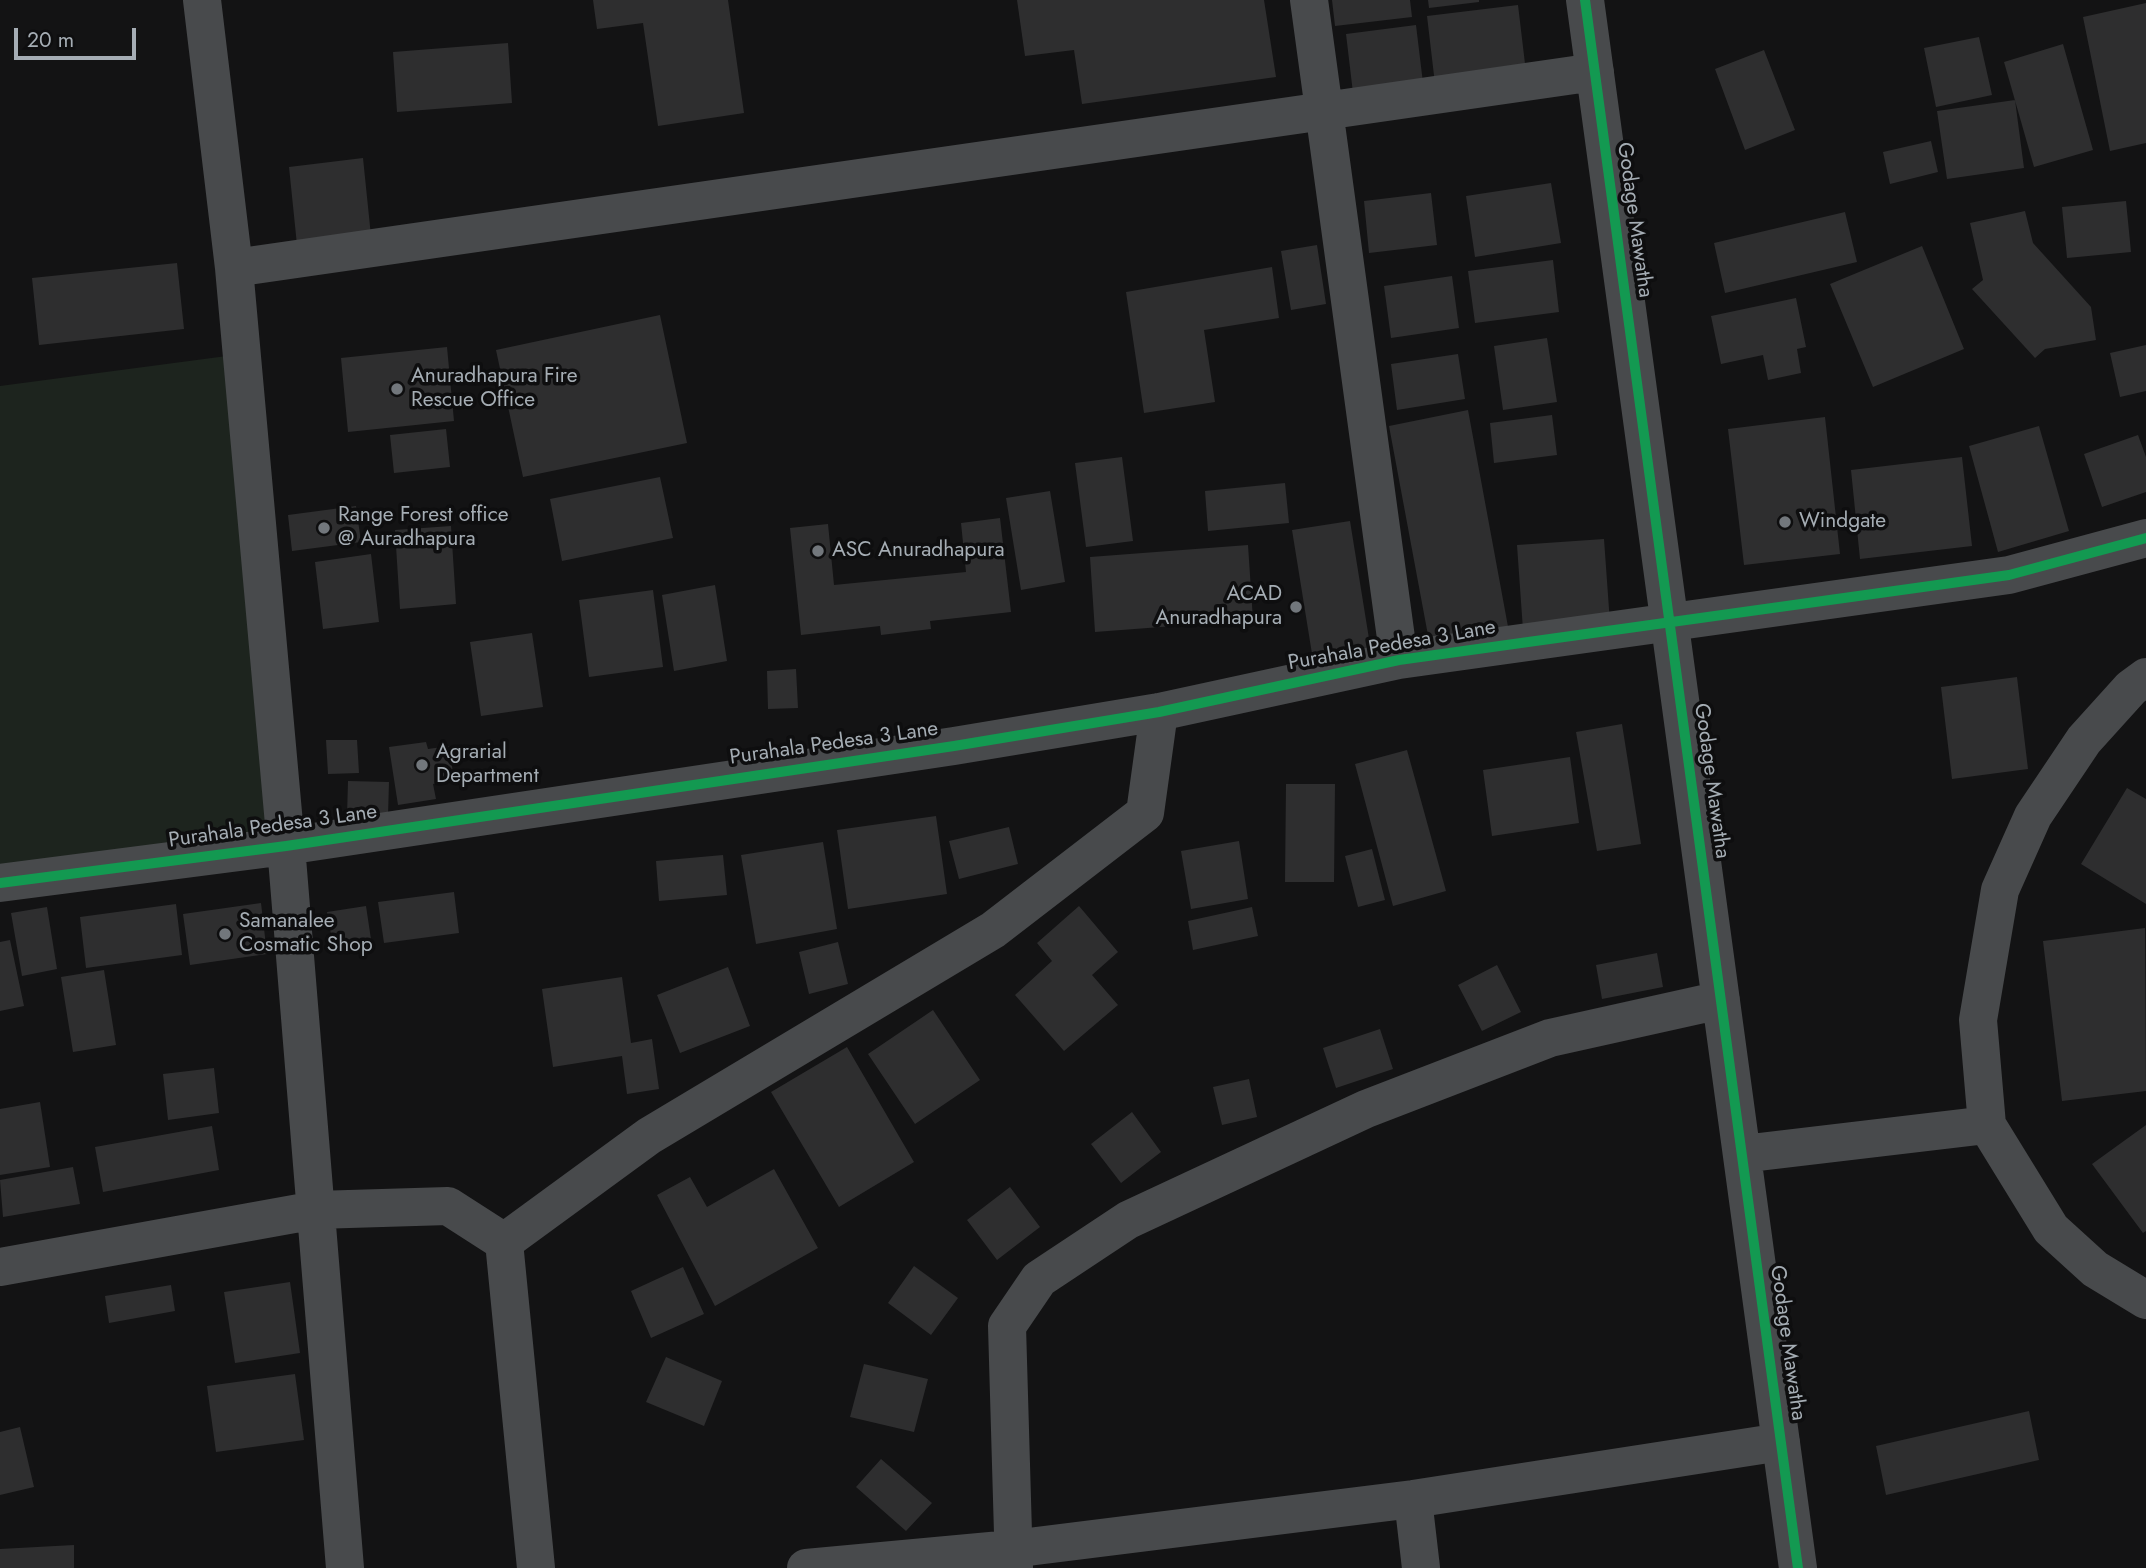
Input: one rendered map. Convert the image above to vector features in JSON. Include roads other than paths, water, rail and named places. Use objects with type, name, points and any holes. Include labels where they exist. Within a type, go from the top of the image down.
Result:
[{"type":"street","points":[[202,0],[234,268],[286,846],[345,1568]]},
{"type":"street","points":[[1309,0],[1399,660]]},
{"type":"street","name":"Godage Mawatha","points":[[1585,0],[1798,1568]]},
{"type":"street","points":[[234,268],[1595,72]]},
{"type":"street","name":"Purahala Pedesa 3 Lane","points":[[0,883],[286,846],[954,746],[1158,712],[1399,660],[2009,575],[2146,538]]},
{"type":"street","points":[[2146,677],[2131,688],[2084,740],[2033,816],[2000,890],[1979,1020],[1987,1125],[2051,1229],[2095,1269],[2146,1300]]},
{"type":"street","points":[[504,1242],[649,1136],[993,930],[1144,813],[1158,712]]},
{"type":"street","points":[[1013,1558],[1007,1326],[1039,1279],[1128,1220],[1366,1109],[1550,1038],[1721,1000]]},
{"type":"street","points":[[1742,1154],[1987,1125]]},
{"type":"street","points":[[0,1267],[316,1210],[448,1206],[504,1242]]},
{"type":"street","points":[[504,1242],[536,1568]]},
{"type":"street","points":[[806,1568],[1013,1558],[1781,1443]]},
{"type":"street","points":[[1413,1499],[1421,1568]]},
{"type":"place","name":"Anuradhapura Fire Rescue Office","points":[[397,389]]},
{"type":"place","name":"Windgate","points":[[1785,522]]},
{"type":"place","name":"Range Forest office @ Auradhapura","points":[[324,528]]},
{"type":"place","name":"ASC Anuradhapura","points":[[818,551]]},
{"type":"place","name":"ACAD Anuradhapura","points":[[1296,607]]},
{"type":"place","name":"Agrarial Department","points":[[422,765]]},
{"type":"place","name":"Samanalee Cosmatic Shop","points":[[225,934]]}]
